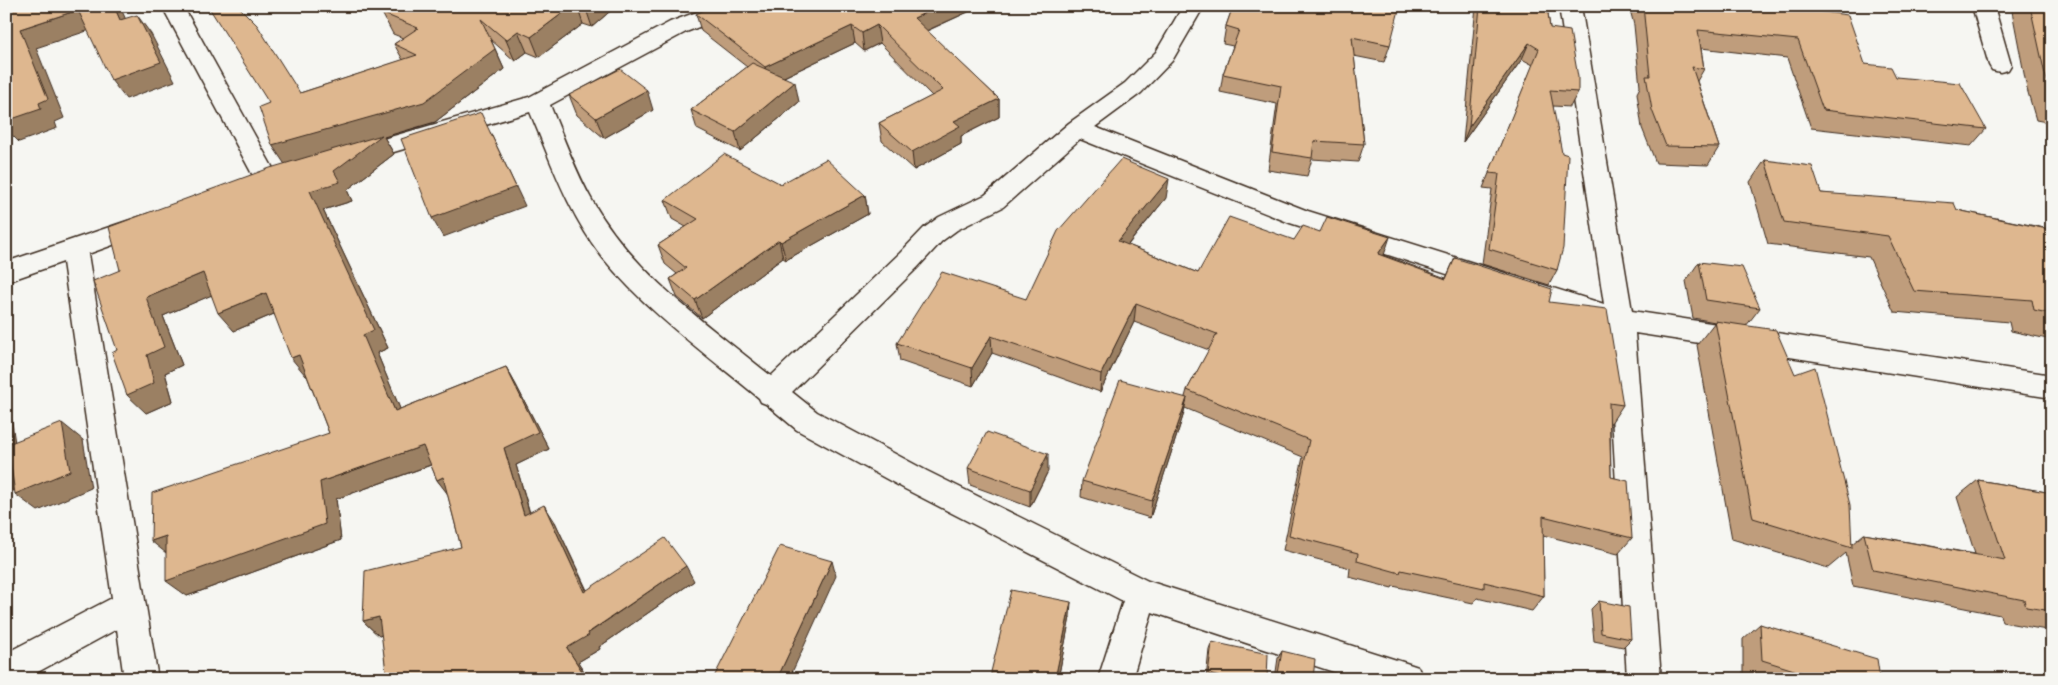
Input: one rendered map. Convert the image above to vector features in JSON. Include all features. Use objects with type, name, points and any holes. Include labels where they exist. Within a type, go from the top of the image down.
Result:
[{"type":"street","points":[[172,6],[269,181]]},
{"type":"street","points":[[336,161],[537,102],[678,27],[733,6]]},
{"type":"street","points":[[771,394],[943,226],[980,210],[994,201],[1077,129],[1133,88],[1164,56],[1194,6]]},
{"type":"street","points":[[1570,6],[1620,320],[1644,679]]},
{"type":"street","points":[[1983,6],[2000,65]]},
{"type":"street","points":[[537,102],[581,204],[612,251],[663,304],[771,394],[807,421],[916,480],[1141,594],[1406,679]]},
{"type":"street","points":[[1077,129],[1299,217],[1620,320],[2052,388]]},
{"type":"street","points":[[6,272],[166,216]]},
{"type":"street","points":[[74,248],[141,679]]},
{"type":"street","points":[[1115,679],[1141,594]]},
{"type":"street","points":[[6,671],[129,606]]},
{"type":"building","points":[[6,6],[114,6],[120,20],[137,15],[161,62],[111,80],[78,10],[20,29],[48,99],[39,103],[41,109],[6,121]]},
{"type":"building","points":[[208,6],[238,6],[257,25],[300,93],[417,55],[394,44],[418,28],[382,13],[392,6],[572,6],[531,37],[518,31],[506,40],[481,19],[495,49],[424,102],[272,145],[259,107],[269,103]]},
{"type":"building","points":[[713,6],[940,6],[914,18],[999,99],[954,121],[960,126],[912,152],[879,123],[943,90],[877,25],[862,33],[852,26],[765,67],[696,14]]},
{"type":"building","points":[[1233,6],[1400,6],[1390,45],[1352,37],[1364,144],[1314,141],[1312,158],[1272,152],[1281,86],[1223,74],[1239,30],[1226,26]]},
{"type":"building","points":[[1480,6],[1547,6],[1550,28],[1570,31],[1578,77],[1578,92],[1550,90],[1562,153],[1568,155],[1563,248],[1557,270],[1489,249],[1499,174],[1489,173],[1539,49],[1529,43],[1469,127]]},
{"type":"building","points":[[1643,6],[1783,6],[1848,15],[1865,64],[1891,67],[1896,77],[1960,83],[1986,129],[1823,110],[1798,40],[1698,30],[1704,69],[1692,67],[1719,147],[1666,146],[1652,110],[1646,76],[1650,76]]},
{"type":"building","points":[[2030,6],[2052,6],[2052,97],[2044,70]]},
{"type":"building","points":[[752,63],[795,82],[735,132],[691,110]]},
{"type":"building","points":[[620,69],[647,90],[596,118],[569,95]]},
{"type":"building","points":[[481,113],[516,187],[432,218],[401,139]]},
{"type":"building","points":[[382,135],[334,171],[340,182],[310,191],[374,330],[363,335],[395,411],[506,367],[538,432],[504,448],[524,515],[544,505],[584,592],[665,538],[686,566],[588,633],[589,635],[567,648],[587,679],[387,679],[379,617],[363,621],[365,571],[461,547],[443,477],[437,480],[423,446],[320,482],[325,524],[166,581],[166,536],[151,541],[152,493],[329,433],[299,355],[291,358],[266,293],[218,313],[203,273],[146,297],[164,347],[147,355],[154,383],[127,395],[112,353],[117,350],[93,281],[120,270],[109,227],[270,168]]},
{"type":"building","points":[[724,154],[781,184],[826,159],[865,195],[781,242],[779,240],[695,300],[670,279],[686,268],[658,245],[698,219],[665,200]]},
{"type":"building","points":[[1121,159],[1169,179],[1118,241],[1198,273],[1229,217],[1294,240],[1303,226],[1320,232],[1327,217],[1390,237],[1378,254],[1446,279],[1455,258],[1552,289],[1549,302],[1607,309],[1623,405],[1609,403],[1611,477],[1628,481],[1632,538],[1543,516],[1544,596],[1484,582],[1484,588],[1401,570],[1400,573],[1357,561],[1358,553],[1289,535],[1309,440],[1187,390],[1217,334],[1136,303],[1101,374],[991,336],[972,368],[897,343],[942,272],[1026,299],[1058,231]]},
{"type":"building","points":[[1765,160],[1812,166],[1821,193],[1954,203],[1957,210],[2052,230],[2052,314],[2034,310],[2032,300],[1914,291],[1888,236],[1784,222]]},
{"type":"building","points":[[1699,262],[1742,267],[1760,308],[1706,300]]},
{"type":"building","points":[[1715,321],[1776,330],[1795,374],[1815,367],[1850,505],[1852,548],[1753,518]]},
{"type":"building","points":[[1120,380],[1187,398],[1152,501],[1082,481]]},
{"type":"building","points":[[62,423],[70,471],[15,494],[8,444]]},
{"type":"building","points":[[987,432],[1048,454],[1030,490],[968,468]]},
{"type":"building","points":[[1978,480],[2052,493],[2052,611],[2026,607],[2024,600],[1873,570],[1864,534],[2005,560]]},
{"type":"building","points":[[780,546],[832,561],[777,679],[713,679]]},
{"type":"building","points":[[1011,590],[1071,602],[1055,679],[1026,679],[991,672]]},
{"type":"building","points":[[1599,601],[1629,607],[1631,639],[1601,633]]},
{"type":"building","points":[[1760,624],[1877,659],[1880,679],[1823,679],[1762,660]]},
{"type":"building","points":[[1212,642],[1268,654],[1267,679],[1228,679],[1208,674]]},
{"type":"building","points":[[1282,651],[1315,659],[1313,679],[1277,679]]}]
